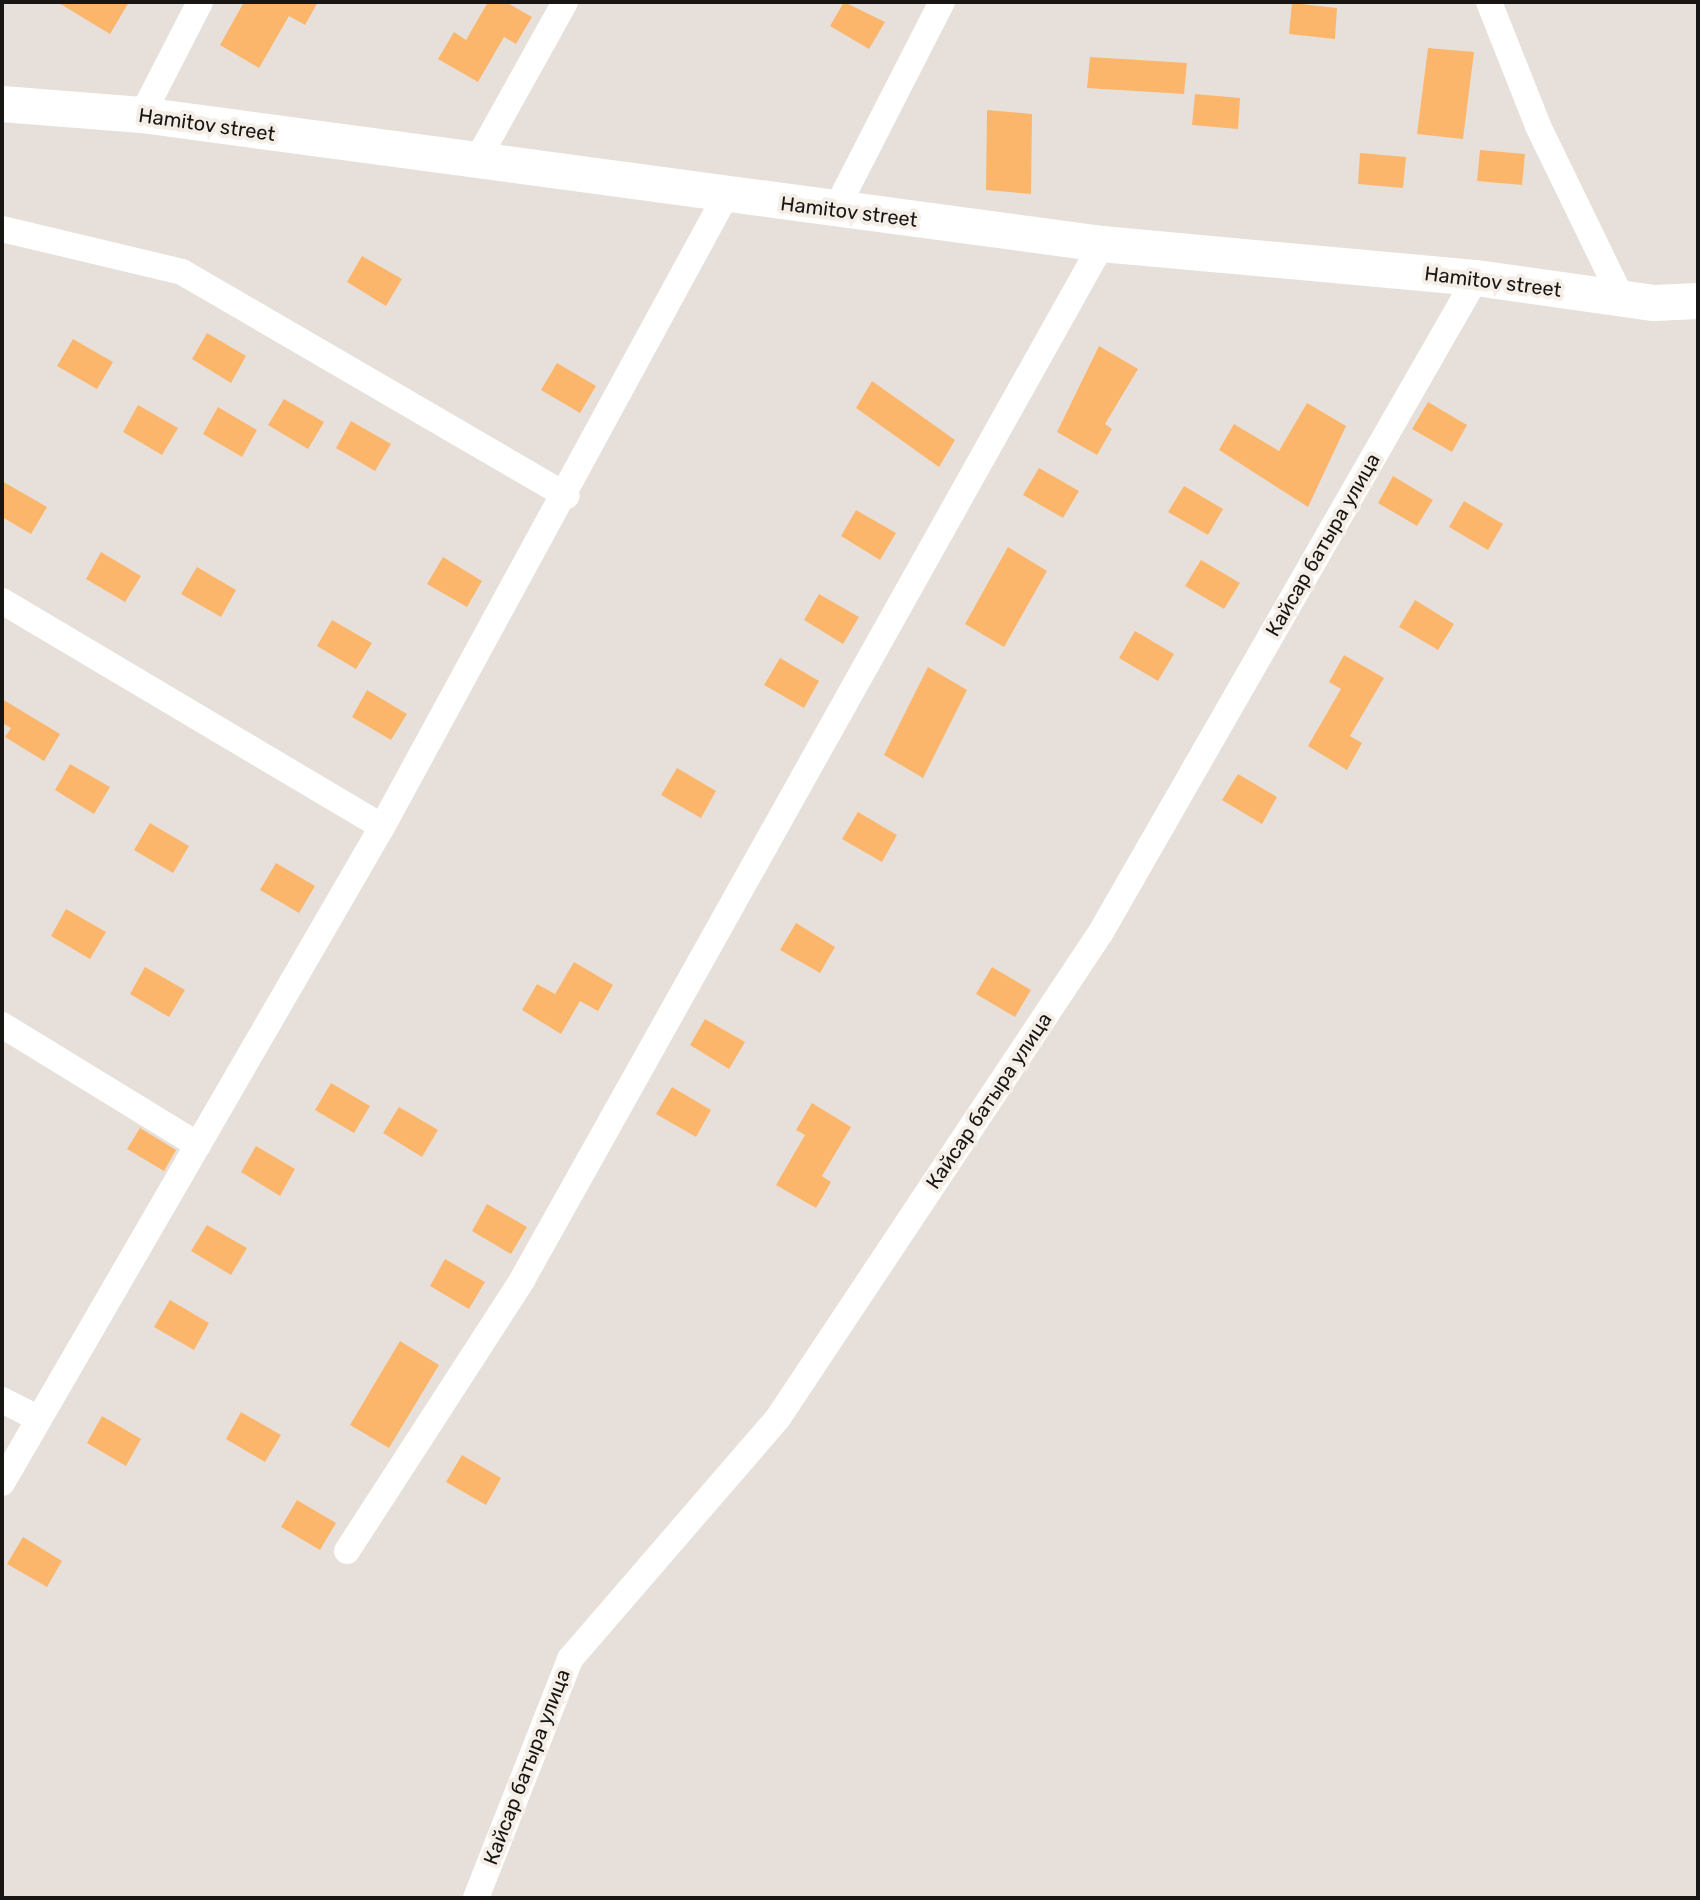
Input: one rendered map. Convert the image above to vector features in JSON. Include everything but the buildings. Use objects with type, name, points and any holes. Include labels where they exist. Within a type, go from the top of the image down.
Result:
[{"type":"street","points":[[142,115],[200,2]]},
{"type":"street","points":[[476,162],[565,2]]},
{"type":"street","points":[[836,209],[942,2]]},
{"type":"street","points":[[1489,2],[1538,126],[1622,299]]},
{"type":"street","name":"Hamitov street","points":[[2,104],[142,115],[725,197],[1102,244],[1476,278],[1622,299],[1698,301]]},
{"type":"street","points":[[2,1483],[382,827],[567,496],[725,197]]},
{"type":"street","points":[[2,229],[182,272],[567,496]]},
{"type":"street","points":[[347,1551],[530,1266],[1102,244]]},
{"type":"street","name":"Кайсар батыра улица","points":[[476,1898],[570,1659],[778,1418],[1101,932],[1476,278]]},
{"type":"street","points":[[2,601],[382,827]]},
{"type":"street","points":[[2,1025],[198,1145]]},
{"type":"street","points":[[2,1400],[37,1418]]}]
